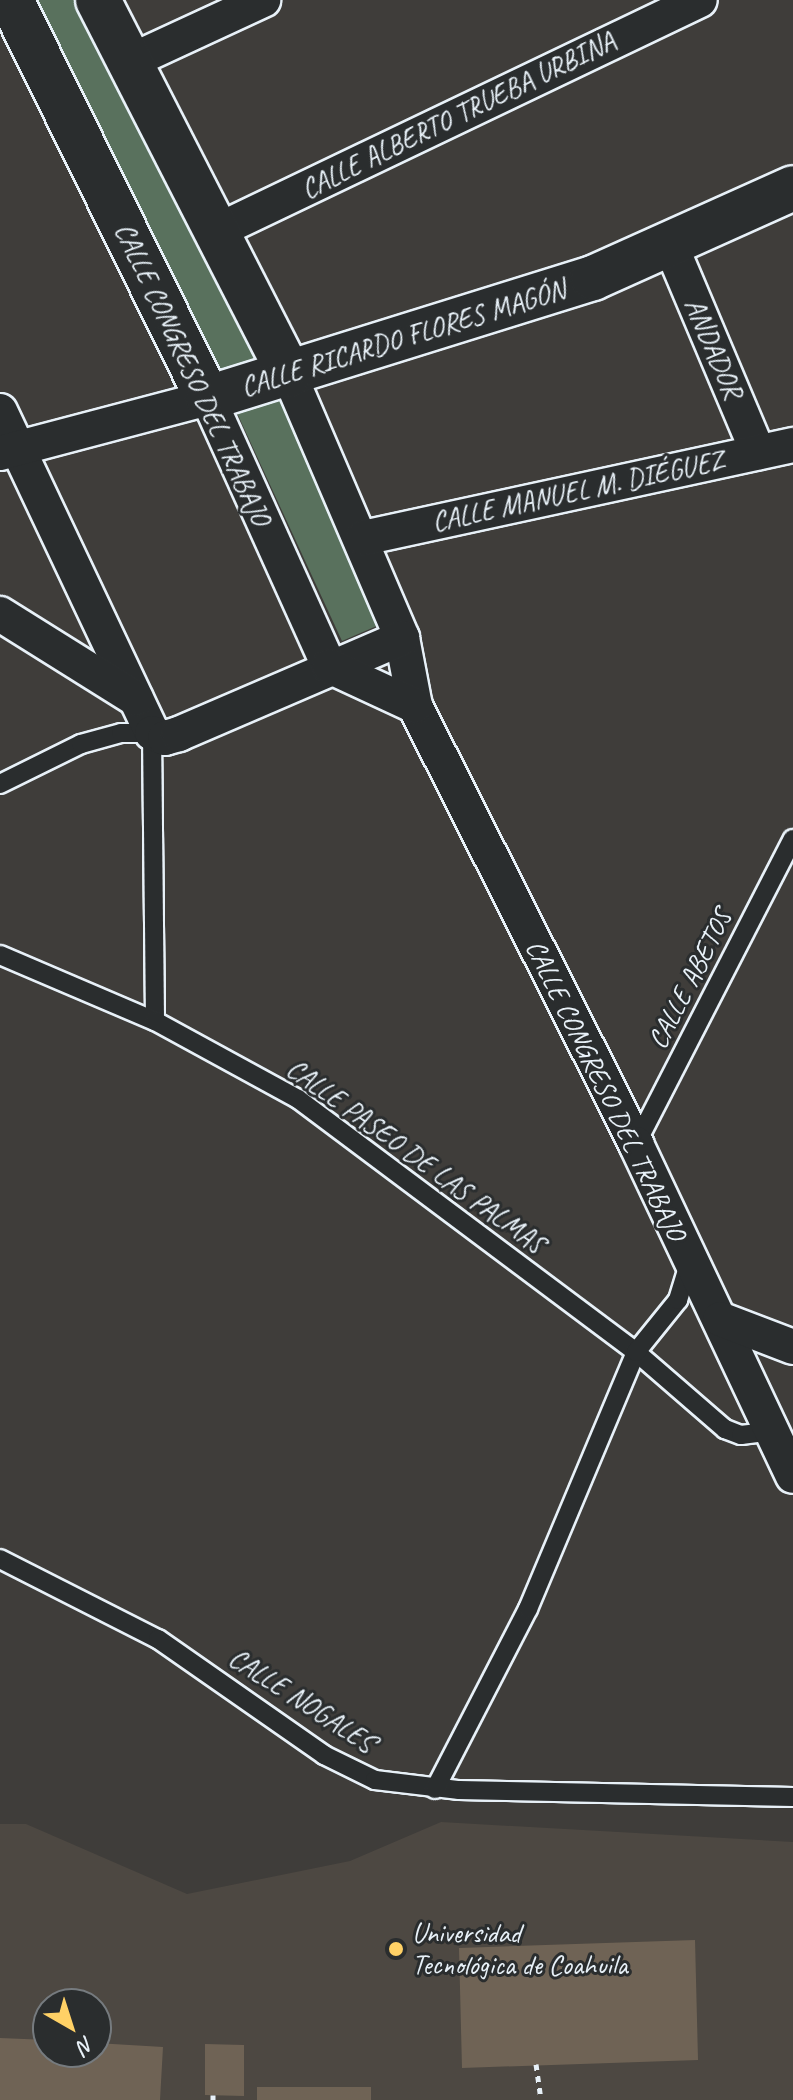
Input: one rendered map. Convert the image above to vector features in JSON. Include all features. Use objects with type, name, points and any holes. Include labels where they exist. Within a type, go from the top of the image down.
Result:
[{"type":"street","name":"CALLE CONGRESO DEL TRABAJO","points":[[11,0],[208,398],[329,666]]},
{"type":"street","name":"CALLE CONGRESO DEL TRABAJO","points":[[98,0],[289,374],[363,538],[402,638],[415,706],[636,1144],[689,1264],[720,1319],[793,1476]]},
{"type":"street","points":[[129,62],[263,0]]},
{"type":"street","name":"CALLE ALBERTO TRUEBA URBINA","points":[[217,231],[700,0]]},
{"type":"street","name":"CALLE RICARDO FLORES MAGÓN","points":[[9,450],[208,398],[549,293],[670,244],[793,188]]},
{"type":"street","name":"ANDADOR","points":[[670,244],[758,452]]},
{"type":"street","points":[[0,411],[9,450],[152,733],[165,738],[179,734],[329,666],[402,638]]},
{"type":"street","name":"CALLE MANUEL M. DIÉGUEZ","points":[[363,538],[793,445]]},
{"type":"street","points":[[0,614],[136,699]]},
{"type":"street","points":[[329,666],[415,706]]},
{"type":"street","points":[[720,1319],[793,1347]]},
{"type":"lane","points":[[0,784],[81,744],[121,733],[152,733],[155,1021]]},
{"type":"lane","name":"CALLE ABETOS","points":[[636,1144],[793,839]]},
{"type":"lane","name":"CALLE PASEO DE LAS PALMAS","points":[[0,955],[155,1021],[298,1099],[636,1352],[725,1429],[741,1435],[773,1431]]},
{"type":"lane","points":[[435,1789],[528,1609],[636,1352],[678,1300],[689,1264]]},
{"type":"lane","name":"CALLE NOGALES","points":[[0,1559],[158,1639],[324,1755],[375,1780],[435,1789],[793,1797]]},
{"type":"path","points":[[536,2064],[541,2100]]},
{"type":"shaded area","name":"Universidad Tecnológica de Coahuila","points":[[441,1822],[793,1842],[793,2100],[0,2100],[0,1824],[26,1824],[187,1894],[350,1861]]},
{"type":"green space","points":[[30,0],[84,0],[261,360],[216,371]]},
{"type":"green space","points":[[283,400],[379,625],[342,641],[237,413]]},
{"type":"building","points":[[695,1940],[698,2060],[462,2068],[459,1948]]},
{"type":"building","points":[[0,2038],[32,2039],[32,2068],[112,2068],[112,2044],[163,2047],[160,2100],[0,2100]]},
{"type":"building","points":[[205,2044],[244,2045],[244,2096],[205,2095]]},
{"type":"building","points":[[257,2087],[371,2087],[371,2100],[257,2100]]},
{"type":"place","name":"Universidad Tecnológica de Coahuila","points":[[396,1949]]}]
